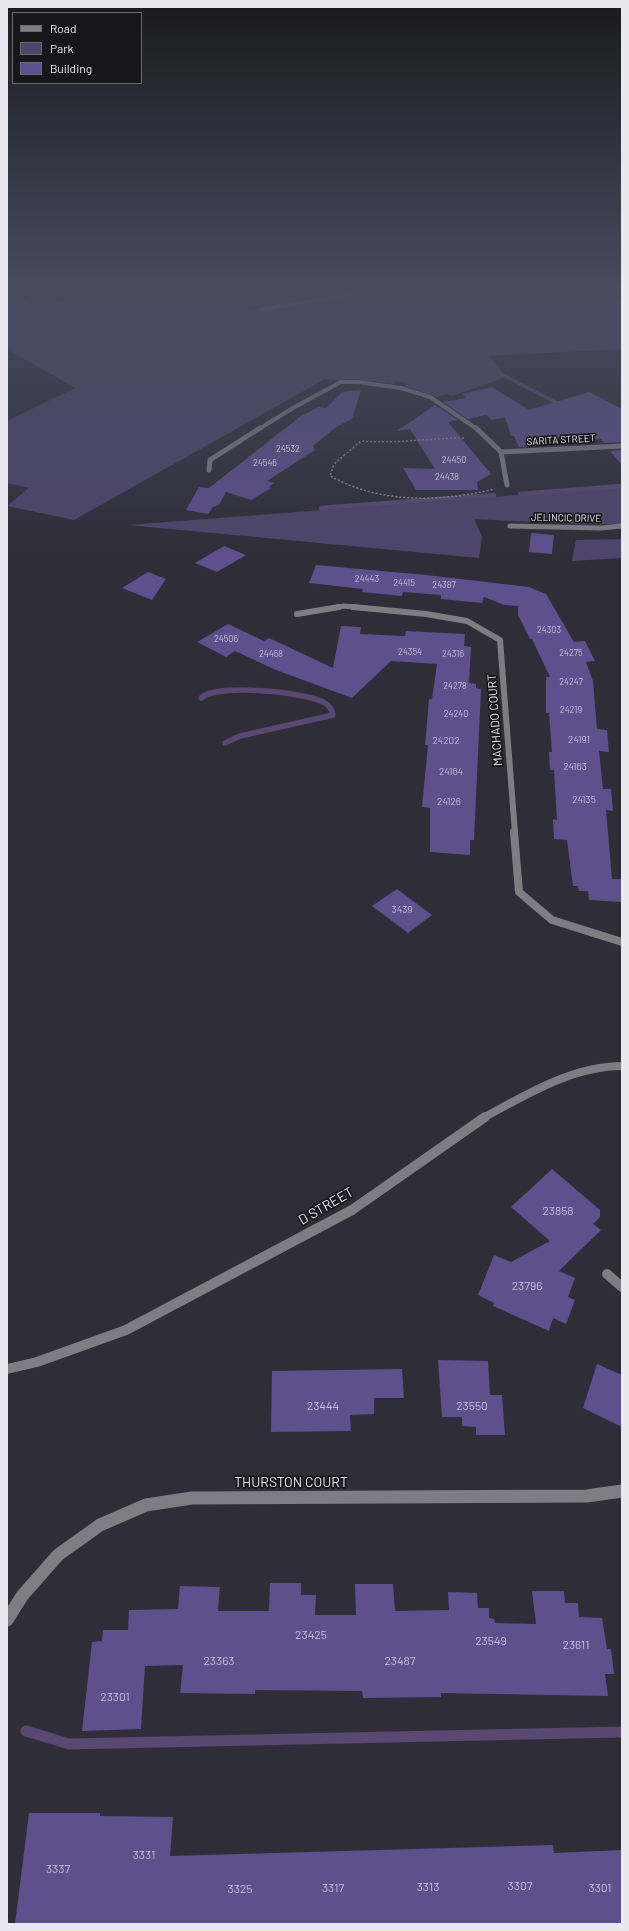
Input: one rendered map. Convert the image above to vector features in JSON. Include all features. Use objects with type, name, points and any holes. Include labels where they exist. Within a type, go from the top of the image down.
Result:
[{"type":"street","points":[[209,470],[210,460],[294,408],[341,382],[358,382],[400,388],[430,397],[485,435],[501,452],[507,485]]},
{"type":"street","name":"SARITA STREET","points":[[501,452],[622,446]]},
{"type":"street","name":"JELINCIC DRIVE","points":[[510,526],[601,528],[622,526]]},
{"type":"street","name":"MACHADO COURT","points":[[297,614],[344,606],[426,614],[467,621],[500,640],[519,892],[552,920],[622,942]]},
{"type":"street","name":"D STREET","points":[[7,1369],[37,1362],[126,1330],[352,1210],[484,1118],[543,1085],[575,1074],[622,1066]]},
{"type":"street","points":[[607,1274],[622,1287]]},
{"type":"street","name":"THURSTON COURT","points":[[7,1620],[22,1596],[58,1555],[100,1525],[146,1505],[192,1498],[587,1496],[622,1491]]},
{"type":"path","points":[[491,441],[457,438],[431,438],[382,443],[361,441],[334,464],[330,476],[342,483],[382,496],[402,498],[484,492],[507,485]]},
{"type":"green space","points":[[58,378],[503,378],[452,396],[446,394],[437,397],[405,386],[408,383],[395,381],[393,384],[355,379],[325,379],[74,520],[7,506],[29,488],[7,483],[7,421],[75,388]]},
{"type":"green space","points":[[622,487],[622,524],[575,524],[474,519],[482,537],[479,558],[128,525]]},
{"type":"green space","points":[[622,539],[622,558],[572,561],[576,540]]},
{"type":"building","points":[[492,387],[529,410],[589,392],[622,409],[622,442],[604,443],[601,439],[547,439],[537,446],[519,447],[514,436],[511,436],[505,417],[492,420],[486,415],[468,419],[443,402],[467,398],[462,394]]},
{"type":"building","points":[[361,390],[352,419],[336,427],[313,446],[315,450],[267,481],[274,483],[269,487],[271,488],[251,500],[226,492],[219,505],[213,507],[208,514],[186,510],[199,487],[209,488],[301,416],[319,407],[326,408],[342,392]]},
{"type":"building","points":[[435,405],[458,420],[448,422],[491,474],[477,482],[478,490],[416,490],[403,468],[435,469],[410,429],[397,431]]},
{"type":"building","points":[[622,450],[622,465],[610,451]]},
{"type":"building","points":[[531,533],[554,535],[552,554],[529,552]]},
{"type":"building","points":[[224,546],[246,555],[217,572],[195,563]]},
{"type":"building","points":[[316,565],[426,575],[529,587],[546,594],[574,642],[585,641],[595,661],[586,662],[593,681],[597,729],[607,730],[609,752],[599,751],[603,789],[611,789],[613,811],[606,810],[612,879],[622,879],[622,902],[589,900],[588,891],[579,891],[578,886],[573,886],[567,840],[554,839],[553,819],[557,820],[554,770],[550,770],[549,752],[552,752],[549,713],[546,713],[546,677],[550,677],[532,639],[530,639],[518,615],[518,606],[504,605],[484,597],[482,603],[441,599],[441,595],[403,592],[402,596],[362,592],[363,589],[309,583]]},
{"type":"building","points":[[148,572],[166,579],[152,600],[122,588]]},
{"type":"building","points":[[228,624],[264,641],[269,638],[333,668],[341,626],[361,627],[360,634],[405,636],[406,631],[465,634],[464,646],[471,647],[469,683],[476,684],[476,688],[481,689],[474,840],[470,840],[470,855],[430,852],[430,808],[422,807],[428,745],[425,745],[429,699],[432,699],[437,664],[391,661],[352,698],[276,670],[235,651],[226,657],[197,642]]},
{"type":"building","points":[[397,889],[432,915],[408,933],[372,906]]},
{"type":"building","points":[[552,1169],[600,1210],[600,1217],[593,1224],[601,1230],[559,1271],[575,1278],[568,1297],[575,1300],[566,1324],[553,1318],[549,1331],[493,1306],[494,1303],[478,1295],[494,1255],[511,1262],[550,1241],[511,1207]]},
{"type":"building","points":[[438,1360],[488,1361],[490,1395],[502,1395],[505,1435],[476,1435],[476,1427],[462,1426],[462,1417],[442,1417]]},
{"type":"building","points":[[597,1364],[622,1375],[622,1427],[583,1408]]},
{"type":"building","points":[[402,1369],[404,1398],[374,1398],[374,1414],[350,1415],[351,1431],[271,1432],[272,1371]]},
{"type":"building","points":[[270,1583],[301,1583],[301,1595],[316,1595],[315,1615],[356,1615],[355,1584],[393,1584],[395,1611],[449,1610],[448,1592],[477,1593],[478,1608],[489,1608],[489,1618],[494,1619],[495,1623],[536,1624],[532,1591],[564,1591],[565,1603],[578,1603],[579,1617],[602,1618],[607,1649],[611,1649],[614,1674],[605,1674],[608,1696],[441,1693],[441,1697],[363,1698],[362,1691],[255,1690],[255,1694],[180,1693],[183,1665],[145,1666],[141,1729],[82,1731],[92,1642],[102,1641],[103,1630],[128,1630],[129,1610],[178,1609],[180,1586],[220,1587],[218,1611],[269,1611]]},
{"type":"building","points":[[29,1813],[100,1813],[100,1816],[173,1817],[170,1856],[553,1845],[554,1853],[622,1850],[622,1924],[15,1924]]},
{"type":"waterway","points":[[509,378],[563,406]]},
{"type":"waterway","points":[[520,494],[622,486]]},
{"type":"waterway","points":[[321,508],[494,495]]},
{"type":"waterway","points":[[201,698],[210,693],[242,690],[300,695],[325,703],[333,713],[333,715],[240,736],[225,743]]},
{"type":"waterway","points":[[26,1731],[69,1744],[622,1732]]}]
